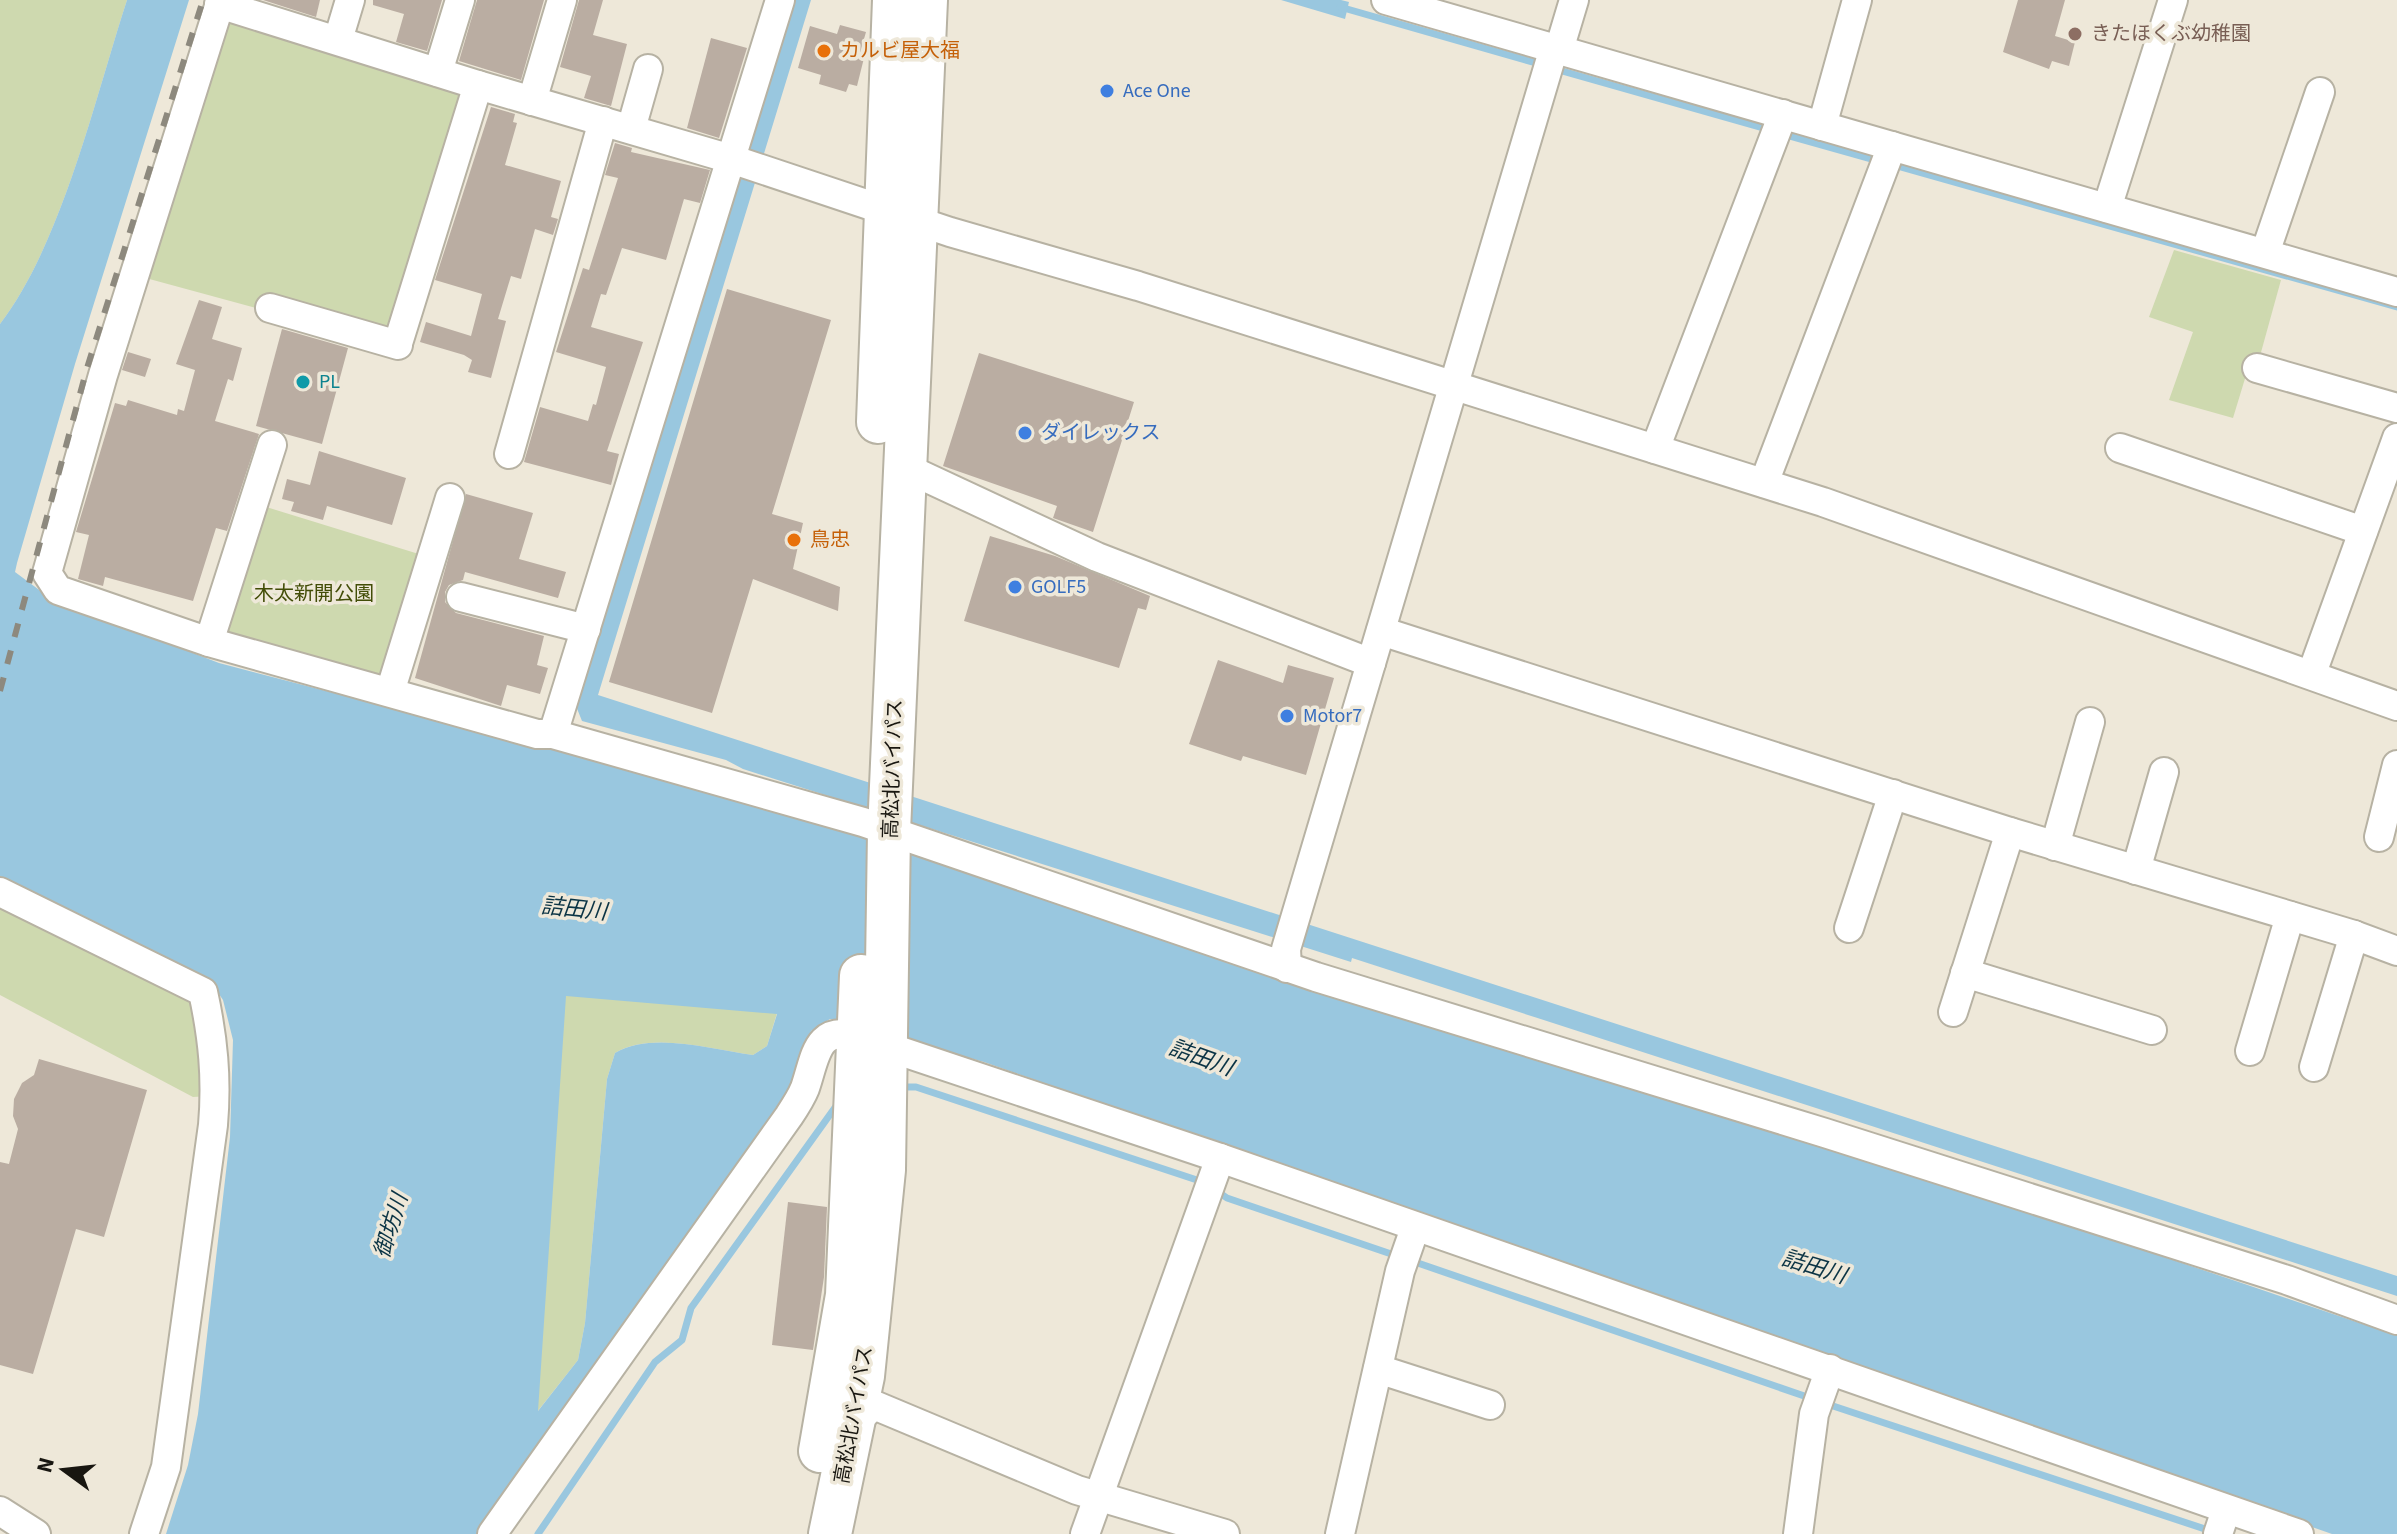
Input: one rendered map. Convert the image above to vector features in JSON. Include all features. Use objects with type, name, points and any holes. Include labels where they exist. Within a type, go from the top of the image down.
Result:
[{"type":"highway","name":"高松北バイパス","points":[[878,773],[906,468],[894,0]]},
{"type":"highway","name":"高松北バイパス","points":[[830,1534],[854,1423],[873,1301],[869,1168],[878,773],[901,215],[926,0]]},
{"type":"highway","name":"高松北バイパス","points":[[801,1534],[869,1168]]},
{"type":"street","points":[[338,40],[350,0]]},
{"type":"street","points":[[438,72],[460,0]]},
{"type":"street","points":[[532,101],[562,0]]},
{"type":"street","points":[[553,734],[780,0]]},
{"type":"street","points":[[1386,0],[1454,9],[1556,49],[1778,127],[1822,126],[1888,158],[2107,208],[2397,292]]},
{"type":"street","points":[[1287,958],[1294,921],[1454,385],[1546,78],[1574,0]]},
{"type":"street","points":[[1822,126],[1857,0]]},
{"type":"street","points":[[2107,208],[2173,0]]},
{"type":"street","points":[[2397,706],[2312,673],[1764,483],[901,215],[761,168],[478,85],[220,2],[103,375],[47,573],[58,590],[209,642],[537,734],[553,734],[876,826],[2287,1280],[2397,1320]]},
{"type":"street","points":[[631,129],[648,69]]},
{"type":"street","points":[[270,308],[399,343],[478,85]]},
{"type":"street","points":[[2265,253],[2320,92]]},
{"type":"street","points":[[509,454],[603,121]]},
{"type":"street","points":[[1655,449],[1778,127]]},
{"type":"street","points":[[1764,483],[1888,158]]},
{"type":"street","points":[[2257,368],[2397,408]]},
{"type":"street","points":[[2312,673],[2397,438]]},
{"type":"street","points":[[209,642],[272,445]]},
{"type":"street","points":[[2120,448],[2363,531]]},
{"type":"street","points":[[906,468],[1097,557],[1371,663]]},
{"type":"street","points":[[390,692],[450,498]]},
{"type":"street","points":[[461,597],[586,629]]},
{"type":"street","points":[[1381,631],[2010,832],[2354,935],[2397,951]]},
{"type":"street","points":[[2055,846],[2090,722]]},
{"type":"street","points":[[2379,837],[2397,765]]},
{"type":"street","points":[[2136,870],[2164,772]]},
{"type":"street","points":[[1849,928],[1893,794]]},
{"type":"street","points":[[1953,1012],[2010,832]]},
{"type":"street","points":[[0,892],[203,992],[213,1035],[216,1079],[213,1125],[166,1467],[144,1534]]},
{"type":"street","points":[[2250,1051],[2290,916]]},
{"type":"street","points":[[2314,1067],[2354,935]]},
{"type":"street","points":[[1965,973],[2152,1030]]},
{"type":"street","points":[[492,1534],[789,1116],[803,1093],[819,1046],[829,1035],[845,1032],[1412,1236],[1822,1391],[2222,1522],[2299,1534]]},
{"type":"street","points":[[1085,1534],[1087,1494],[1203,1209],[1217,1166]]},
{"type":"street","points":[[1340,1534],[1400,1271],[1412,1236]]},
{"type":"street","points":[[1378,1369],[1490,1405]]},
{"type":"street","points":[[1798,1534],[1822,1391]]},
{"type":"street","points":[[854,1423],[874,1405],[1087,1494],[1225,1534]]},
{"type":"street","points":[[0,1511],[36,1534]]},
{"type":"green space","points":[[0,0],[127,0],[59,212],[22,291],[0,324]]},
{"type":"green space","points":[[240,18],[470,88],[393,338],[259,298],[256,308],[142,277],[221,25]]},
{"type":"green space","points":[[2174,250],[2281,280],[2255,374],[2247,372],[2233,418],[2169,400],[2193,332],[2149,317]]},
{"type":"green space","name":"木太新開公園","points":[[263,506],[422,555],[382,685],[221,639]]},
{"type":"green space","points":[[0,902],[199,1004],[209,1096],[193,1097],[0,995]]},
{"type":"green space","points":[[565,995],[777,1013],[767,1046],[753,1055],[664,1043],[646,1043],[615,1053],[607,1079],[585,1323],[578,1360],[537,1412]]},
{"type":"water","points":[[127,0],[189,0],[75,364],[17,563],[15,572],[50,598],[219,663],[545,748],[549,744],[1242,954],[1702,1103],[2389,1333],[2397,1311],[2397,1534],[2332,1534],[984,1062],[830,1019],[811,1031],[794,1092],[480,1534],[166,1534],[188,1465],[198,1414],[230,1137],[233,1040],[223,1000],[213,985],[86,923],[0,876],[0,324],[22,291],[59,212]],"holes":[[[566,996],[777,1014],[767,1046],[753,1055],[665,1043],[647,1043],[615,1053],[607,1079],[585,1323],[578,1360],[538,1411]]]},
{"type":"water","points":[[791,0],[811,0],[598,695],[2397,1276],[2397,1296],[1352,958],[1351,962],[743,769],[726,760],[582,721],[574,701]]},
{"type":"water","points":[[1281,0],[1341,0],[1349,2],[1345,19]]},
{"type":"building","points":[[263,0],[320,0],[316,17]]},
{"type":"building","points":[[373,0],[442,0],[427,51],[396,42],[404,14],[373,5]]},
{"type":"building","points":[[477,0],[544,0],[521,80],[459,61]]},
{"type":"building","points":[[579,0],[603,0],[593,35],[627,44],[611,106],[584,98],[591,76],[560,67]]},
{"type":"building","points":[[2018,0],[2065,0],[2055,36],[2075,42],[2069,66],[2052,61],[2049,69],[2003,52]]},
{"type":"building","points":[[840,25],[866,32],[860,53],[865,54],[857,86],[849,84],[846,92],[819,84],[821,75],[798,68],[810,26],[837,34]]},
{"type":"building","points":[[711,38],[747,48],[719,138],[687,128]]},
{"type":"building","points":[[491,107],[515,114],[513,122],[517,123],[505,165],[561,181],[551,217],[558,219],[553,235],[535,229],[521,279],[511,276],[498,319],[506,321],[491,378],[468,372],[472,360],[464,355],[420,342],[426,322],[471,336],[482,294],[435,280]]},
{"type":"building","points":[[615,143],[632,148],[631,152],[710,170],[700,203],[684,199],[666,260],[622,248],[606,295],[601,294],[591,327],[643,342],[607,451],[619,454],[611,485],[524,462],[540,407],[588,421],[593,404],[596,405],[606,367],[556,352],[583,268],[589,270],[618,178],[605,175]]},
{"type":"building","points":[[727,289],[831,320],[772,514],[803,523],[793,569],[840,587],[838,611],[753,579],[712,713],[609,682]]},
{"type":"building","points":[[199,300],[222,307],[212,339],[242,348],[233,381],[228,379],[215,421],[259,434],[227,531],[216,528],[193,601],[105,577],[103,586],[78,579],[89,535],[76,532],[115,403],[126,406],[128,400],[177,415],[178,409],[184,411],[195,370],[176,364]]},
{"type":"building","name":"PL","points":[[282,329],[348,348],[322,444],[256,426]]},
{"type":"building","points":[[128,352],[151,359],[145,377],[122,370]]},
{"type":"building","points":[[979,353],[1134,402],[1093,532],[1053,518],[1057,506],[943,466]]},
{"type":"building","points":[[319,451],[406,478],[392,525],[327,506],[323,520],[291,511],[294,502],[282,499],[287,479],[310,485]]},
{"type":"building","points":[[466,494],[533,513],[519,559],[566,572],[558,598],[465,572],[463,580],[449,585],[445,592],[445,602],[456,613],[544,636],[537,665],[548,668],[540,694],[507,685],[501,706],[415,678]]},
{"type":"building","points":[[990,536],[1055,556],[1150,596],[1146,610],[1138,608],[1119,668],[964,621]]},
{"type":"building","points":[[1218,660],[1283,683],[1288,665],[1334,678],[1306,775],[1243,756],[1241,761],[1189,744]]},
{"type":"building","points":[[39,1059],[147,1090],[104,1237],[76,1229],[33,1374],[0,1365],[0,1162],[9,1164],[18,1129],[13,1116],[14,1099],[22,1083],[34,1075]]},
{"type":"building","points":[[788,1202],[827,1207],[824,1277],[813,1350],[772,1345]]},
{"type":"waterway","points":[[1340,7],[1543,65]]},
{"type":"waterway","points":[[1555,69],[1770,130]]},
{"type":"waterway","points":[[1782,134],[1878,161]]},
{"type":"waterway","points":[[1890,164],[2397,307]]},
{"type":"waterway","points":[[899,1087],[916,1087],[1203,1182]]},
{"type":"waterway","points":[[538,1534],[655,1362],[682,1340],[691,1308],[839,1102]]},
{"type":"waterway","points":[[1217,1191],[1227,1198],[1400,1257]]},
{"type":"waterway","points":[[1412,1261],[1813,1399]]},
{"type":"waterway","points":[[1824,1403],[2211,1531]]},
{"type":"railway","points":[[0,691],[87,368],[203,0]]},
{"type":"place","name":"きたほくぶ幼稚園","points":[[2075,34]]},
{"type":"place","name":"カルビ屋大福","points":[[824,51]]},
{"type":"place","name":"Ace One","points":[[1107,91]]},
{"type":"place","name":"PL","points":[[303,382]]},
{"type":"place","name":"ダイレックス","points":[[1025,433]]},
{"type":"place","name":"鳥忠","points":[[794,540]]},
{"type":"place","name":"GOLF5","points":[[1015,587]]},
{"type":"place","name":"Motor7","points":[[1287,716]]},
{"type":"water label","name":"詰田川","points":[[574,909]]},
{"type":"water label","name":"詰田川","points":[[1201,1058]]},
{"type":"water label","name":"御坊川","points":[[391,1226]]},
{"type":"water label","name":"詰田川","points":[[1814,1267]]}]
